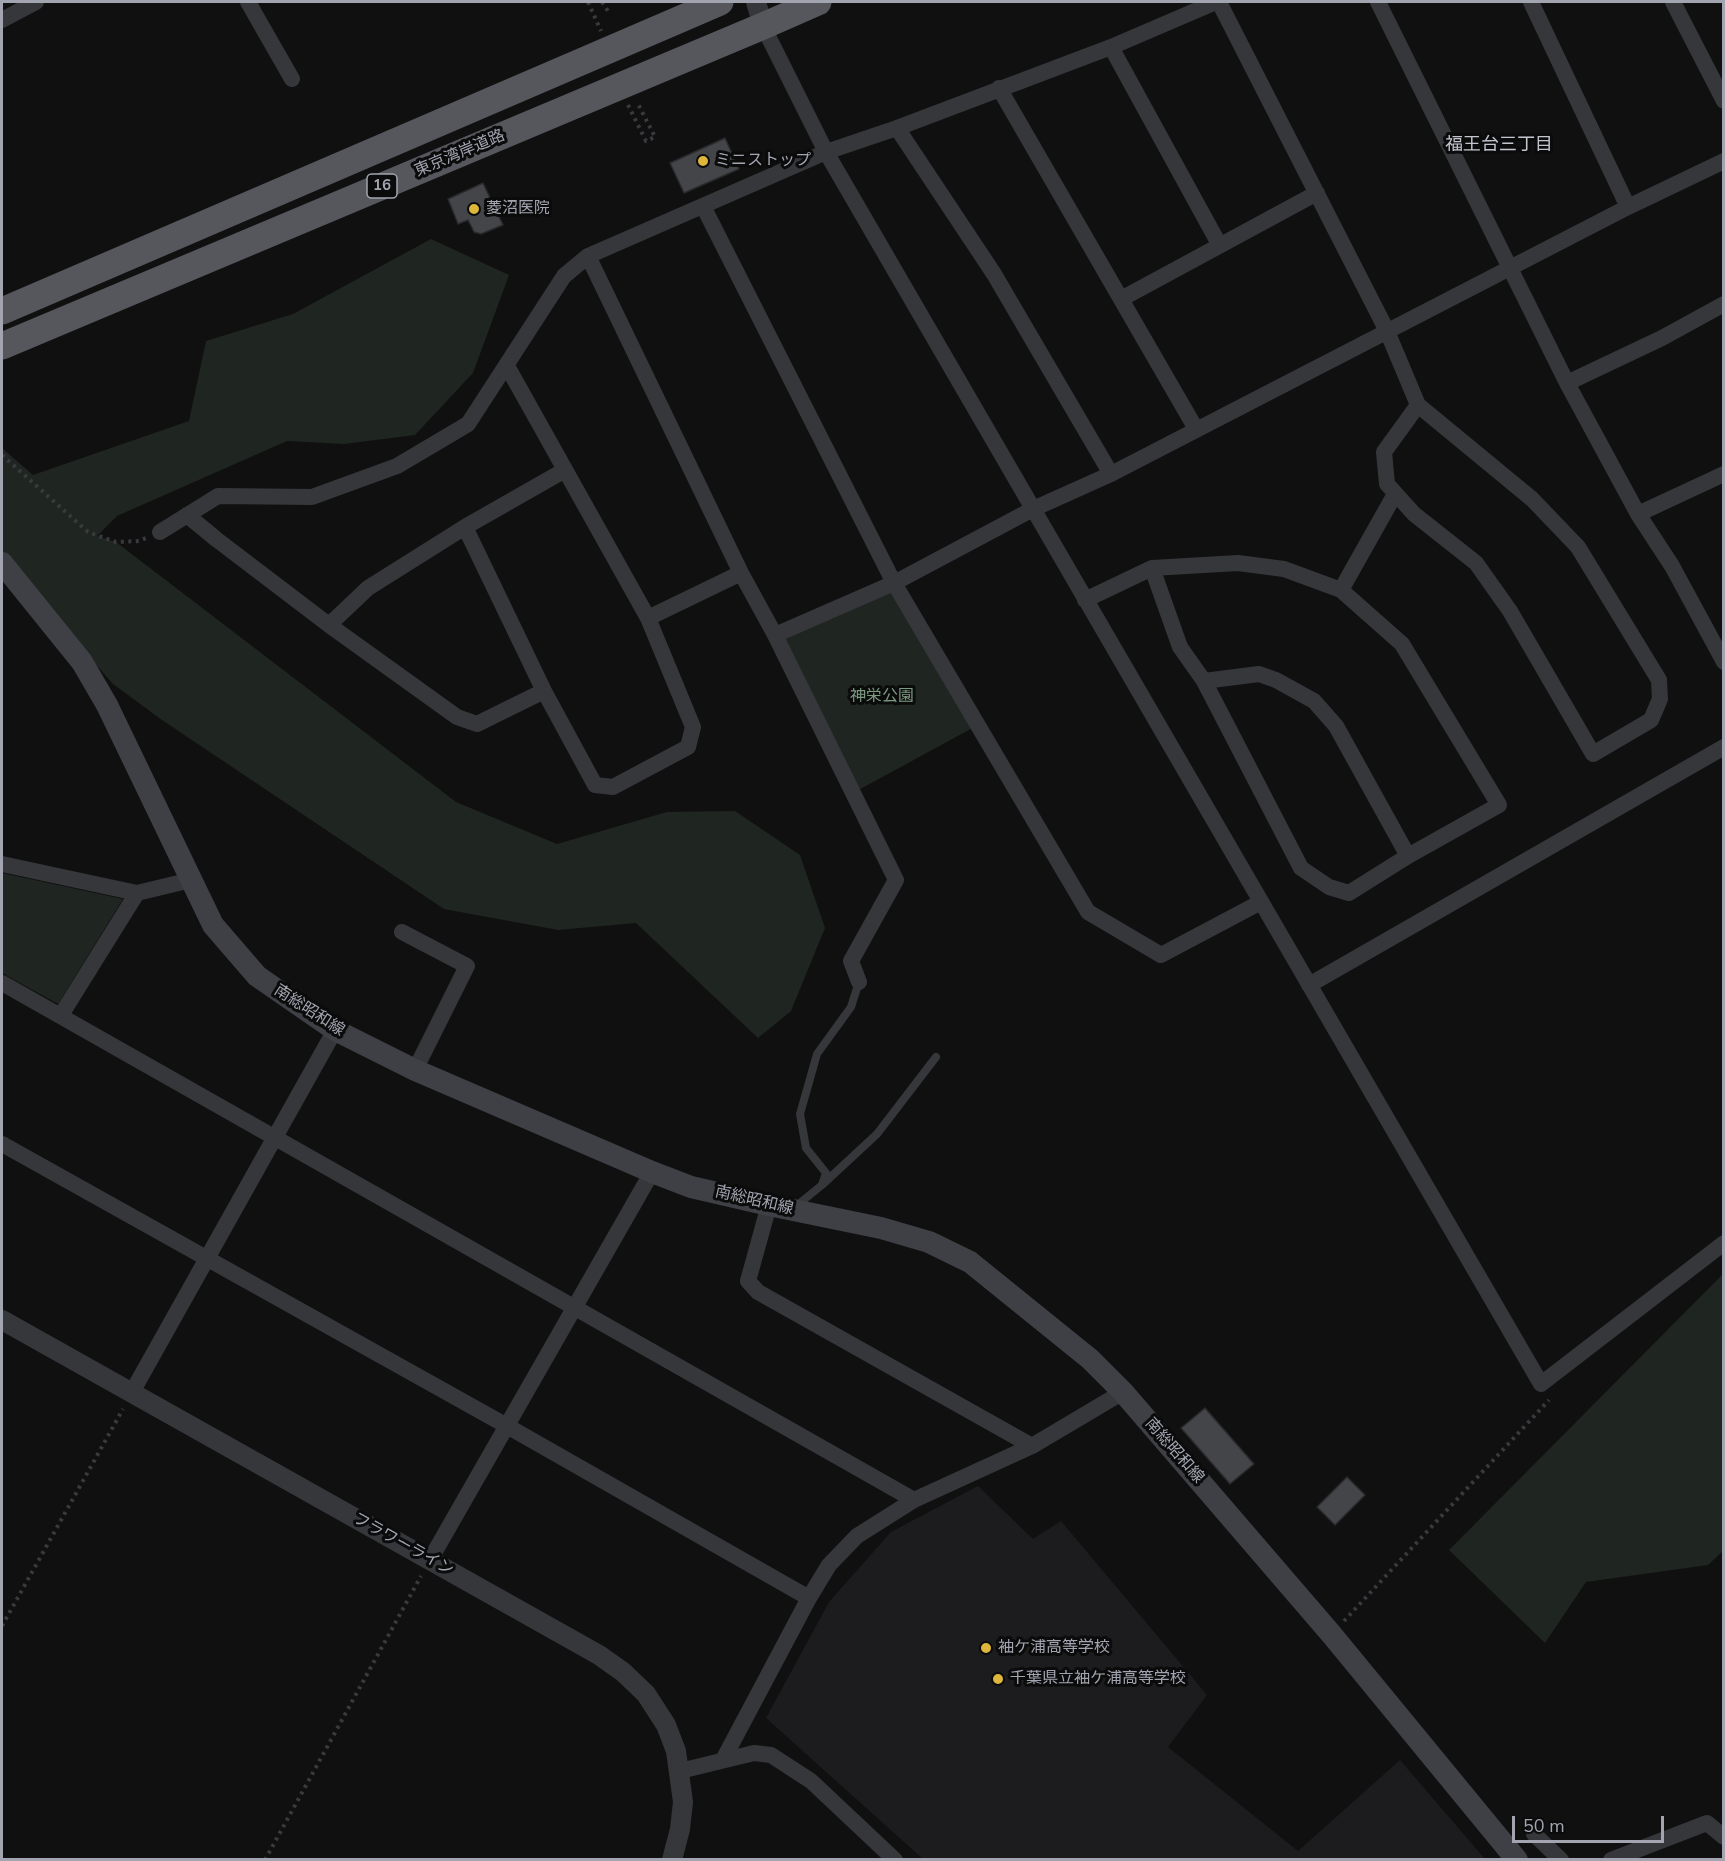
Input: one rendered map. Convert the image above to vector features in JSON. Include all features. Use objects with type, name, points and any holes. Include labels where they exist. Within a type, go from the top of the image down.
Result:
[{"type":"highway","name":"16","points":[[2,311],[720,2]]},
{"type":"highway","name":"東京湾岸道路","points":[[2,346],[759,14],[818,2]]},
{"type":"main road","name":"南総昭和線","points":[[2,564],[82,662],[107,705],[213,925],[257,976],[335,1030],[415,1070],[652,1172],[691,1187],[881,1228],[929,1242],[970,1262],[1090,1359],[1123,1392],[1332,1635],[1517,1860]]},
{"type":"street","points":[[2,20],[36,2]]},
{"type":"street","points":[[248,2],[292,80]]},
{"type":"street","points":[[160,532],[218,496],[312,497],[397,466],[468,424],[564,276],[588,256],[826,152],[897,128],[1111,47],[1217,2],[1387,331],[1418,405],[1532,499],[1578,547],[1659,680],[1660,699],[1651,720],[1593,754],[1510,611],[1476,563],[1414,513],[1387,484],[1384,452],[1418,405]]},
{"type":"street","points":[[1378,2],[1567,384],[1638,514],[1672,566],[1724,662]]},
{"type":"street","points":[[1531,2],[1628,207]]},
{"type":"street","points":[[1673,2],[1724,101]]},
{"type":"street","points":[[759,14],[826,152],[1541,1384],[1724,1243]]},
{"type":"street","points":[[1111,47],[1219,244]]},
{"type":"street","points":[[999,88],[1196,429]]},
{"type":"street","points":[[897,128],[994,274],[1111,474]]},
{"type":"street","points":[[775,635],[894,583],[1033,509],[1111,474],[1628,207],[1724,161]]},
{"type":"street","points":[[1121,299],[1317,193]]},
{"type":"street","points":[[703,206],[894,583],[1088,912],[1161,955],[1261,902]]},
{"type":"street","points":[[588,256],[741,573],[775,635],[896,880],[851,961],[859,982]]},
{"type":"street","points":[[1567,384],[1662,338],[1724,304]]},
{"type":"street","points":[[465,526],[544,691],[595,785],[613,787],[688,747],[693,727],[648,618],[507,366]]},
{"type":"street","points":[[329,624],[368,588],[465,526],[565,470]]},
{"type":"street","points":[[1638,514],[1724,474]]},
{"type":"street","points":[[1341,590],[1395,494]]},
{"type":"street","points":[[188,515],[216,539],[329,624],[457,717],[477,724],[544,691]]},
{"type":"street","points":[[1085,600],[1152,568],[1238,563],[1284,569],[1341,590],[1402,644],[1499,805],[1408,856],[1349,893],[1329,887],[1301,868],[1204,681],[1180,647],[1152,568]]},
{"type":"street","points":[[648,618],[741,573]]},
{"type":"street","points":[[1204,681],[1259,674],[1276,680],[1314,702],[1336,726],[1408,856]]},
{"type":"street","points":[[1309,985],[1724,747]]},
{"type":"street","points":[[2,864],[137,893],[191,879]]},
{"type":"street","points":[[61,1015],[137,893]]},
{"type":"street","points":[[402,932],[467,966],[415,1070]]},
{"type":"street","points":[[2,983],[914,1500]]},
{"type":"street","points":[[131,1394],[335,1030]]},
{"type":"street","points":[[2,1144],[507,1426],[809,1598]]},
{"type":"street","points":[[430,1560],[652,1172]]},
{"type":"street","points":[[769,1205],[748,1281],[758,1292],[1032,1446]]},
{"type":"street","name":"フラワーライン","points":[[2,1320],[599,1655],[623,1672],[646,1694],[666,1725],[676,1750],[683,1802],[680,1829],[672,1860]]},
{"type":"street","points":[[723,1760],[809,1598],[829,1565],[857,1536],[914,1500],[1032,1446],[1123,1392]]},
{"type":"street","points":[[680,1771],[754,1753],[771,1755],[811,1781],[895,1860]]},
{"type":"street","points":[[1611,1860],[1707,1822],[1724,1837]]},
{"type":"street","points":[[1533,1834],[1561,1860]]},
{"type":"lane","points":[[822,1185],[826,1173],[806,1148],[800,1114],[817,1054],[851,1007],[859,982]]},
{"type":"lane","points":[[792,1210],[877,1134],[936,1057]]},
{"type":"path","points":[[588,2],[594,19]]},
{"type":"path","points":[[602,2],[610,14]]},
{"type":"path","points":[[626,101],[646,141],[655,137],[634,96]]},
{"type":"path","points":[[2,456],[88,532],[116,542],[139,541],[160,532]]},
{"type":"path","points":[[2,1626],[131,1394]]},
{"type":"path","points":[[1332,1635],[1552,1396]]},
{"type":"path","points":[[265,1860],[430,1560]]},
{"type":"shaded area","name":"袖ケ浦高等学校","points":[[978,1486],[1033,1539],[1061,1521],[1207,1695],[1168,1747],[1298,1851],[1400,1760],[1485,1859],[923,1859],[766,1718],[829,1602],[891,1532]]},
{"type":"green space","points":[[431,239],[509,275],[473,373],[415,435],[344,444],[287,441],[117,516],[97,536],[116,542],[456,802],[557,844],[667,812],[735,811],[800,855],[825,928],[791,1011],[758,1038],[636,923],[558,930],[444,909],[162,720],[113,684],[2,558],[2,448],[33,475],[189,421],[206,341],[293,314]]},
{"type":"green space","name":"神栄公園","points":[[894,583],[978,725],[853,793],[775,635]]},
{"type":"green space","points":[[2,873],[123,899],[58,1004],[2,973]]},
{"type":"green space","points":[[1723,1274],[1723,1551],[1708,1565],[1586,1582],[1545,1643],[1449,1550]]},
{"type":"building","points":[[725,138],[739,169],[684,193],[670,163]]},
{"type":"building","name":"菱沼医院","points":[[483,183],[503,225],[481,234],[474,232],[468,220],[458,224],[448,199]]},
{"type":"building","points":[[1205,1408],[1254,1464],[1230,1484],[1181,1428]]},
{"type":"building","points":[[1347,1477],[1365,1495],[1335,1525],[1317,1507]]},
{"type":"place","name":"ミニストップ","points":[[703,161]]},
{"type":"place","name":"菱沼医院","points":[[474,209]]},
{"type":"place","name":"袖ケ浦高等学校","points":[[986,1648]]},
{"type":"place","name":"千葉県立袖ケ浦高等学校","points":[[998,1679]]},
{"type":"district","name":"福王台三丁目","points":[[1499,146]]}]
